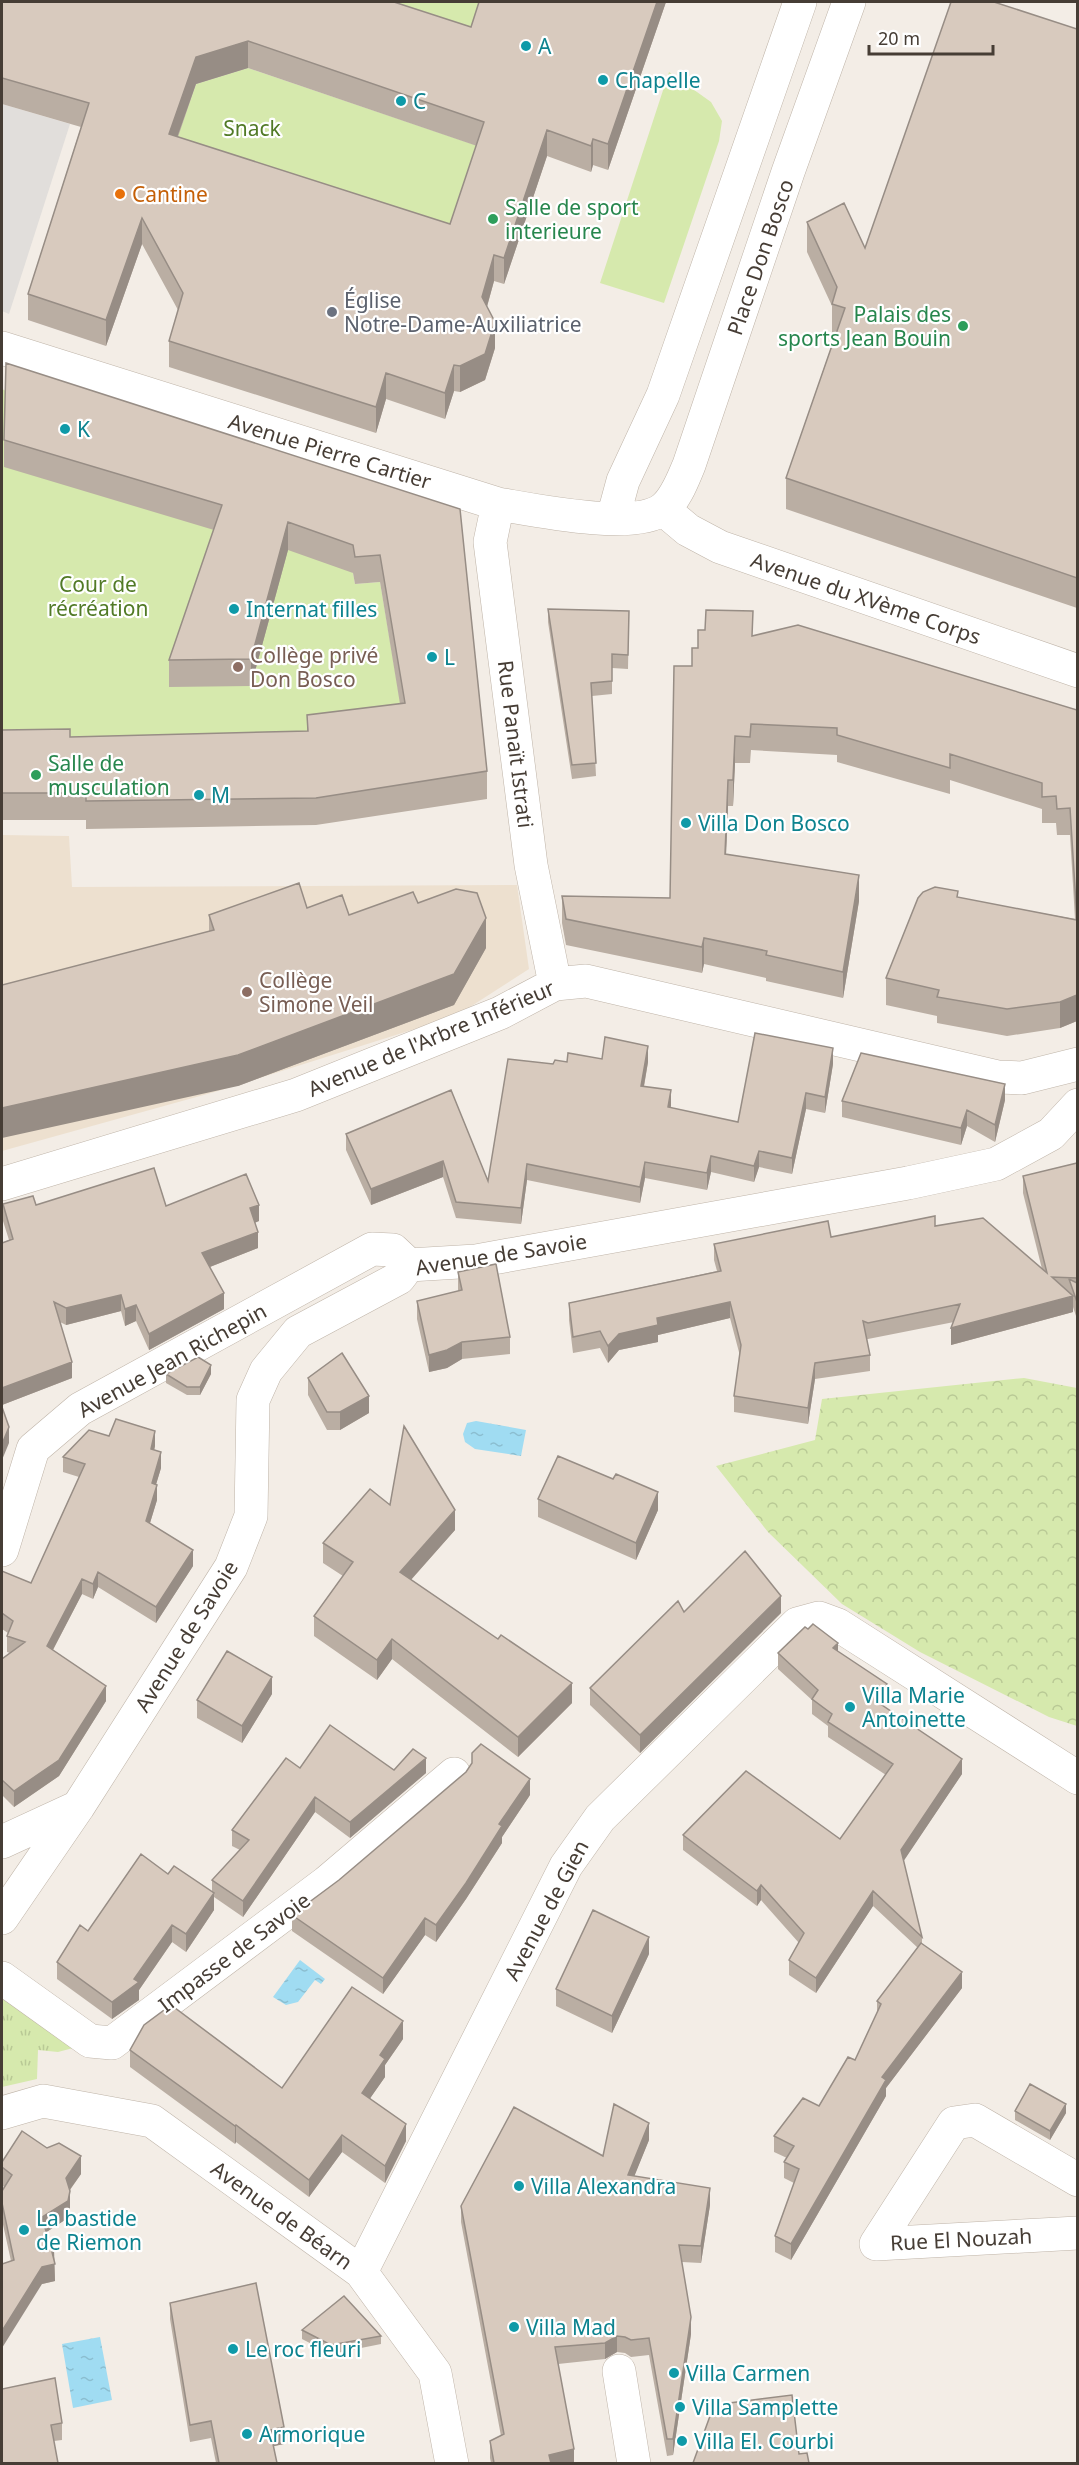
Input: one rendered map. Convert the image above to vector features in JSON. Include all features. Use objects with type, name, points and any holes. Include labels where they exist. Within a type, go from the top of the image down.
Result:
[{"type":"street","points":[[613,518],[623,481],[663,395],[800,2]]},
{"type":"street","name":"Place Don Bosco","points":[[663,508],[678,491],[689,465],[788,172],[849,2]]},
{"type":"street","name":"Avenue Pierre Cartier","points":[[2,348],[498,504],[566,515],[613,518],[643,517],[663,508]]},
{"type":"street","name":"Rue Panaït Istrati","points":[[498,504],[490,542],[531,865],[555,984]]},
{"type":"street","name":"Avenue du XVème Corps","points":[[663,508],[688,530],[720,547],[1077,671]]},
{"type":"street","name":"Avenue de l'Arbre Inférieur","points":[[2,1184],[296,1095],[500,1013],[555,984],[586,981],[998,1077],[1022,1078],[1077,1064]]},
{"type":"street","name":"Avenue de Savoie","points":[[2,1918],[78,1807],[231,1567],[251,1516],[253,1400],[266,1371],[298,1332],[399,1278],[409,1265],[476,1261],[908,1183],[996,1164],[1051,1134],[1077,1105]]},
{"type":"street","name":"Avenue Jean Richepin","points":[[2,1550],[33,1449],[80,1409],[372,1249],[393,1250],[409,1265]]},
{"type":"street","name":"Avenue de Gien","points":[[361,2272],[566,1866],[585,1837],[600,1818],[797,1624],[819,1618],[857,1635],[1077,1778]]},
{"type":"street","name":"Impasse de Savoie","points":[[2,1978],[90,2042],[112,2043],[327,1882],[454,1774]]},
{"type":"street","points":[[2,1842],[78,1807]]},
{"type":"street","name":"Avenue de Béarn","points":[[2,2113],[43,2101],[152,2121],[361,2272],[435,2373],[452,2463]]},
{"type":"street","name":"Rue El Nouzah","points":[[1077,2180],[975,2120],[954,2123],[876,2244],[1077,2233]]},
{"type":"street","points":[[619,2371],[634,2463]]},
{"type":"shaded area","points":[[2,104],[70,124],[9,314],[2,311]]},
{"type":"shaded area","name":"Collège Simone Veil","points":[[2,835],[69,836],[72,887],[517,885],[529,969],[456,1016],[218,1091],[2,1151]]},
{"type":"green space","points":[[316,2],[487,2],[471,53]]},
{"type":"green space","name":"Snack","points":[[248,68],[484,148],[445,266],[166,169],[196,84]]},
{"type":"green space","points":[[669,72],[711,102],[722,121],[719,141],[664,303],[600,283]]},
{"type":"green space","name":"Cour de récréation","points":[[2,389],[293,531],[353,573],[355,584],[380,582],[405,730],[2,757]]},
{"type":"green space","points":[[1024,1378],[1077,1388],[1077,1726],[1049,1717],[920,1652],[842,1604],[768,1532],[716,1466],[815,1440],[822,1399]]},
{"type":"green space","points":[[2,1993],[77,2047],[58,2052],[38,2050],[37,2079],[2,2087]]},
{"type":"water","points":[[476,1421],[526,1430],[521,1456],[475,1449],[465,1442],[463,1434],[467,1423]]},
{"type":"water","points":[[300,1960],[325,1979],[321,1984],[315,1980],[298,2002],[286,2005],[273,1997]]},
{"type":"water","points":[[100,2337],[112,2400],[73,2408],[62,2344]]},
{"type":"building","points":[[2,2],[394,2],[471,27],[479,2],[657,2],[608,144],[593,139],[591,146],[547,130],[504,258],[494,255],[482,297],[495,322],[485,354],[460,366],[454,365],[445,393],[386,373],[376,407],[169,341],[183,293],[142,218],[106,320],[28,294],[89,103],[2,78]],"holes":[[[248,41],[484,122],[450,224],[169,134],[196,57]]]},
{"type":"building","name":"Palais des sports Jean Bouin","points":[[951,2],[994,2],[1077,29],[1077,578],[786,478],[845,308],[832,304],[837,287],[807,222],[844,203],[865,248]]},
{"type":"building","points":[[6,363],[460,509],[487,771],[316,798],[86,801],[86,793],[2,793],[2,730],[70,729],[70,737],[308,731],[307,715],[405,703],[380,555],[355,557],[353,545],[288,522],[251,659],[169,660],[222,505],[4,440]]},
{"type":"building","points":[[548,609],[629,611],[628,655],[612,654],[612,681],[591,683],[596,763],[572,765]]},
{"type":"building","points":[[706,610],[753,611],[752,636],[798,625],[1077,710],[1077,920],[1070,808],[1057,809],[1056,796],[1042,797],[1042,783],[950,754],[950,768],[837,735],[837,728],[751,724],[750,737],[735,736],[733,780],[728,780],[725,854],[859,875],[843,972],[766,955],[767,951],[704,938],[702,947],[566,919],[562,896],[670,898],[674,666],[692,666],[692,648],[698,648],[698,630],[705,630]]},
{"type":"building","points":[[299,883],[307,908],[342,895],[349,915],[413,892],[418,903],[456,889],[477,893],[486,918],[454,974],[238,1055],[2,1108],[2,985],[214,930],[209,915]]},
{"type":"building","points":[[935,887],[958,891],[957,897],[1077,920],[1077,995],[1060,1002],[1007,1009],[937,997],[939,990],[886,978],[918,898],[923,892]]},
{"type":"building","points":[[755,1033],[833,1048],[825,1097],[806,1093],[792,1158],[759,1151],[754,1166],[711,1156],[707,1173],[645,1162],[640,1187],[527,1164],[521,1208],[456,1202],[443,1161],[371,1189],[346,1134],[451,1090],[488,1181],[508,1059],[553,1064],[555,1060],[567,1062],[568,1053],[602,1059],[605,1037],[648,1046],[641,1086],[671,1090],[668,1107],[738,1122]]},
{"type":"building","points":[[861,1053],[1005,1084],[995,1125],[967,1110],[961,1128],[842,1101]]},
{"type":"building","points":[[1077,1163],[1077,1278],[1052,1277],[1073,1296],[951,1328],[960,1304],[868,1323],[863,1321],[870,1355],[815,1363],[808,1408],[734,1396],[741,1345],[730,1302],[657,1318],[658,1325],[619,1334],[608,1346],[600,1331],[573,1337],[569,1303],[721,1271],[714,1244],[828,1221],[831,1237],[935,1216],[935,1226],[983,1218],[1047,1273],[1023,1176]]},
{"type":"building","points":[[154,1168],[166,1206],[246,1174],[259,1205],[250,1208],[258,1232],[202,1253],[224,1293],[149,1334],[136,1305],[125,1309],[121,1295],[66,1308],[54,1302],[72,1362],[2,1388],[2,1243],[13,1239],[3,1204],[33,1196],[36,1205]]},
{"type":"building","points":[[496,1264],[510,1337],[462,1342],[447,1350],[429,1355],[417,1301],[462,1290],[458,1272]]},
{"type":"building","points":[[1069,1279],[1077,1283],[1077,1302]]},
{"type":"building","points":[[342,1353],[369,1396],[340,1412],[327,1412],[308,1378]]},
{"type":"building","points":[[198,1357],[211,1365],[200,1387],[187,1387],[166,1374]]},
{"type":"building","points":[[2,1407],[9,1427],[2,1444]]},
{"type":"building","points":[[116,1419],[155,1431],[151,1449],[161,1452],[152,1483],[157,1485],[146,1521],[193,1550],[156,1607],[98,1572],[93,1584],[82,1579],[47,1646],[106,1686],[59,1760],[14,1791],[2,1780],[2,1659],[25,1642],[7,1636],[13,1621],[2,1613],[2,1571],[31,1583],[85,1464],[63,1457],[89,1430],[109,1436]]},
{"type":"building","points":[[404,1426],[455,1510],[400,1572],[498,1639],[501,1635],[572,1683],[518,1737],[392,1639],[377,1660],[314,1616],[353,1562],[323,1543],[370,1489],[390,1505]]},
{"type":"building","points":[[558,1456],[613,1479],[616,1474],[658,1492],[636,1543],[538,1499]]},
{"type":"building","points":[[745,1551],[781,1596],[640,1735],[590,1688],[678,1601],[684,1612]]},
{"type":"building","points":[[813,1624],[838,1643],[833,1648],[887,1684],[876,1701],[962,1759],[901,1850],[922,1937],[873,1891],[816,1978],[789,1960],[804,1933],[761,1885],[757,1891],[683,1835],[746,1771],[840,1839],[893,1764],[828,1722],[832,1714],[812,1699],[818,1690],[778,1653],[805,1627],[808,1629]]},
{"type":"building","points":[[227,1651],[272,1677],[242,1726],[197,1700]]},
{"type":"building","points":[[330,1725],[394,1770],[413,1749],[426,1758],[350,1822],[315,1797],[243,1901],[212,1880],[249,1840],[232,1830],[286,1758],[300,1768]]},
{"type":"building","points":[[481,1744],[530,1779],[499,1824],[502,1826],[466,1883],[436,1925],[425,1918],[383,1978],[292,1915],[339,1880],[466,1772],[472,1763],[472,1753]]},
{"type":"building","points":[[141,1854],[168,1874],[174,1866],[214,1893],[186,1934],[172,1925],[134,1979],[139,1982],[112,2002],[57,1962],[80,1925],[88,1931]]},
{"type":"building","points":[[593,1910],[649,1937],[612,2016],[556,1989]]},
{"type":"building","points":[[921,1943],[962,1972],[882,2077],[886,2080],[791,2244],[775,2236],[799,2169],[784,2162],[794,2146],[774,2136],[803,2098],[819,2106],[848,2057],[855,2060],[881,2004],[877,2001]]},
{"type":"building","points":[[352,1987],[403,2021],[380,2055],[385,2059],[362,2093],[406,2124],[385,2166],[342,2135],[309,2180],[130,2050],[144,2025],[171,2005],[282,2088]]},
{"type":"building","points":[[1030,2084],[1066,2104],[1050,2131],[1015,2111]]},
{"type":"building","points":[[614,2104],[649,2123],[628,2175],[710,2188],[701,2246],[679,2245],[691,2317],[673,2439],[667,2439],[649,2338],[631,2340],[617,2336],[605,2343],[555,2347],[574,2449],[549,2455],[551,2463],[494,2463],[490,2441],[504,2434],[461,2206],[514,2107],[603,2156]]},
{"type":"building","name":"La bastide de Riemon","points":[[22,2131],[47,2148],[59,2143],[81,2156],[66,2178],[70,2191],[68,2201],[42,2217],[51,2249],[54,2248],[52,2252],[55,2264],[42,2267],[2,2331],[2,2264],[14,2260],[2,2203],[2,2191],[12,2175],[2,2167],[2,2162]]},
{"type":"building","points":[[256,2283],[284,2427],[270,2430],[277,2463],[219,2463],[211,2421],[190,2425],[170,2303]]},
{"type":"building","points":[[344,2296],[381,2336],[331,2345],[302,2330]]},
{"type":"building","points":[[55,2378],[62,2423],[51,2425],[58,2463],[2,2463],[2,2389]]},
{"type":"building","points":[[792,2395],[799,2454],[807,2453],[809,2463],[693,2463],[714,2405]]},
{"type":"place","name":"A","points":[[526,46]]},
{"type":"place","name":"Chapelle","points":[[603,80]]},
{"type":"place","name":"C","points":[[401,101]]},
{"type":"place","name":"Cantine","points":[[120,194]]},
{"type":"place","name":"Salle de sport interieure","points":[[493,219]]},
{"type":"place","name":"Église Notre-Dame-Auxiliatrice","points":[[332,312]]},
{"type":"place","name":"Palais des sports Jean Bouin","points":[[963,326]]},
{"type":"place","name":"K","points":[[65,429]]},
{"type":"place","name":"Internat filles","points":[[234,609]]},
{"type":"place","name":"L","points":[[432,657]]},
{"type":"place","name":"Collège privé Don Bosco","points":[[238,667]]},
{"type":"place","name":"Salle de musculation","points":[[36,775]]},
{"type":"place","name":"M","points":[[199,795]]},
{"type":"place","name":"Villa Don Bosco","points":[[686,823]]},
{"type":"place","name":"Collège Simone Veil","points":[[247,992]]},
{"type":"place","name":"Villa Marie Antoinette","points":[[850,1707]]},
{"type":"place","name":"Villa Alexandra","points":[[519,2186]]},
{"type":"place","name":"La bastide de Riemon","points":[[24,2230]]},
{"type":"place","name":"Villa Mad","points":[[514,2327]]},
{"type":"place","name":"Le roc fleuri","points":[[233,2349]]},
{"type":"place","name":"Villa Carmen","points":[[674,2373]]},
{"type":"place","name":"Villa Samplette","points":[[680,2407]]},
{"type":"place","name":"Armorique","points":[[247,2434]]},
{"type":"place","name":"Villa El. Courbi","points":[[682,2441]]}]
